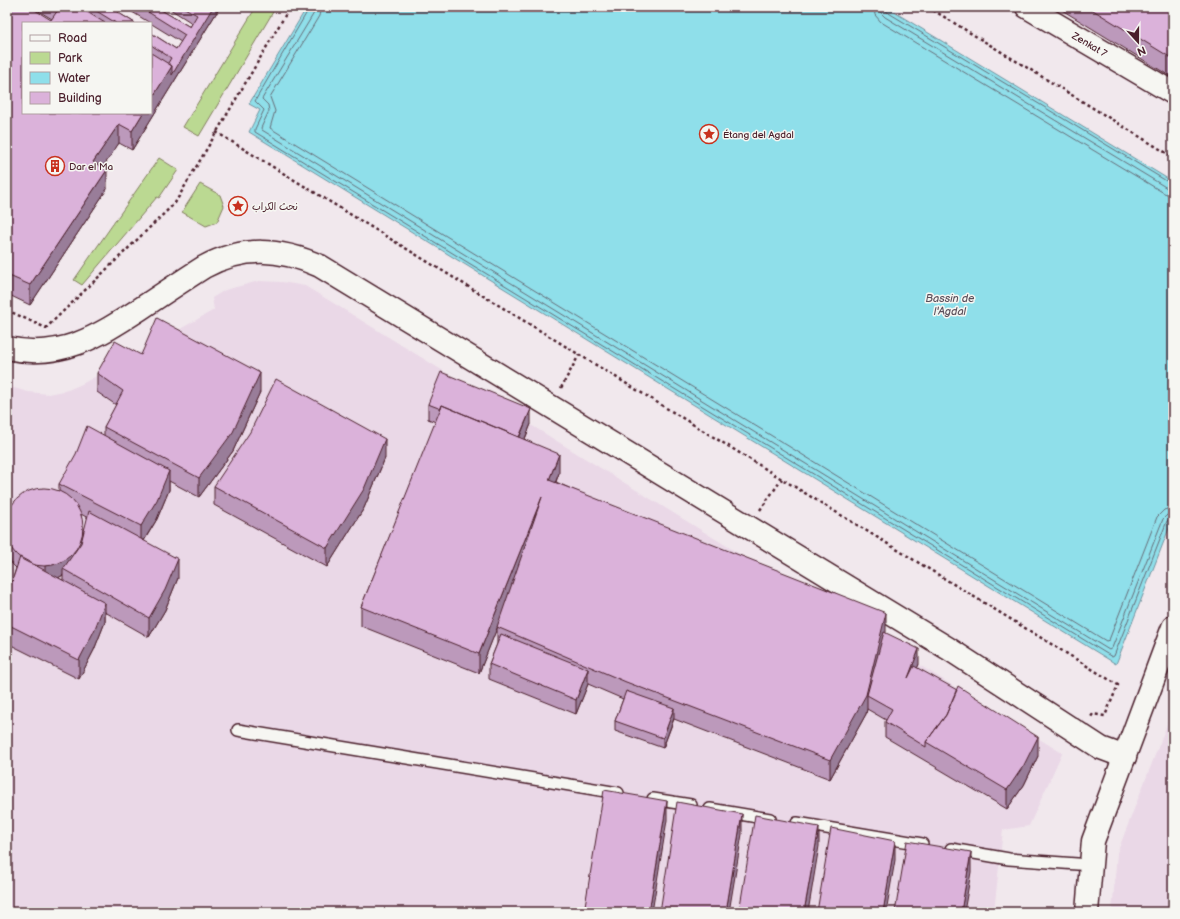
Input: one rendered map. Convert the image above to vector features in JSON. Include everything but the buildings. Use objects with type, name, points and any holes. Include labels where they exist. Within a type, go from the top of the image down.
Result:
[{"type":"street","name":"Zenkat 7","points":[[1027,7],[1173,93]]},
{"type":"street","points":[[7,348],[38,352],[60,349],[80,343],[105,331],[204,267],[221,258],[239,252],[261,251],[282,253],[303,258],[320,266],[552,406],[949,649],[1101,748],[1125,757]]},
{"type":"street","points":[[1087,912],[1093,841],[1173,627]]},
{"type":"lane","points":[[238,730],[1009,859],[1091,865]]},
{"type":"path","points":[[7,310],[46,328],[175,203],[290,7]]},
{"type":"path","points":[[928,7],[1173,157]]},
{"type":"path","points":[[216,132],[1118,685],[1105,716],[1093,714],[1080,734]]},
{"type":"path","points":[[552,406],[579,355]]},
{"type":"path","points":[[748,526],[782,479]]},
{"type":"shaded area","points":[[259,281],[282,282],[305,286],[1062,753],[1029,826],[1003,830],[994,912],[7,912],[7,386],[28,392],[48,394],[68,390],[82,384],[214,310],[212,298],[225,290]]},
{"type":"shaded area","points":[[1173,709],[1173,912],[1112,912],[1117,853]]},
{"type":"green space","points":[[256,7],[276,7],[199,136],[183,127]]},
{"type":"green space","points":[[159,158],[178,170],[159,198],[157,197],[82,285],[74,280]]},
{"type":"green space","points":[[200,184],[220,195],[224,206],[217,222],[206,226],[182,212]]},
{"type":"water","name":"Bassin de l'Agdal","points":[[307,7],[886,7],[1173,182],[1173,518],[1116,664],[249,132],[260,110],[249,104]]},
{"type":"place","name":"Étang del Agdal","points":[[709,134]]},
{"type":"place","name":"Dar el Ma","points":[[55,166]]},
{"type":"place","name":"نحث الكراب","points":[[238,206]]}]
